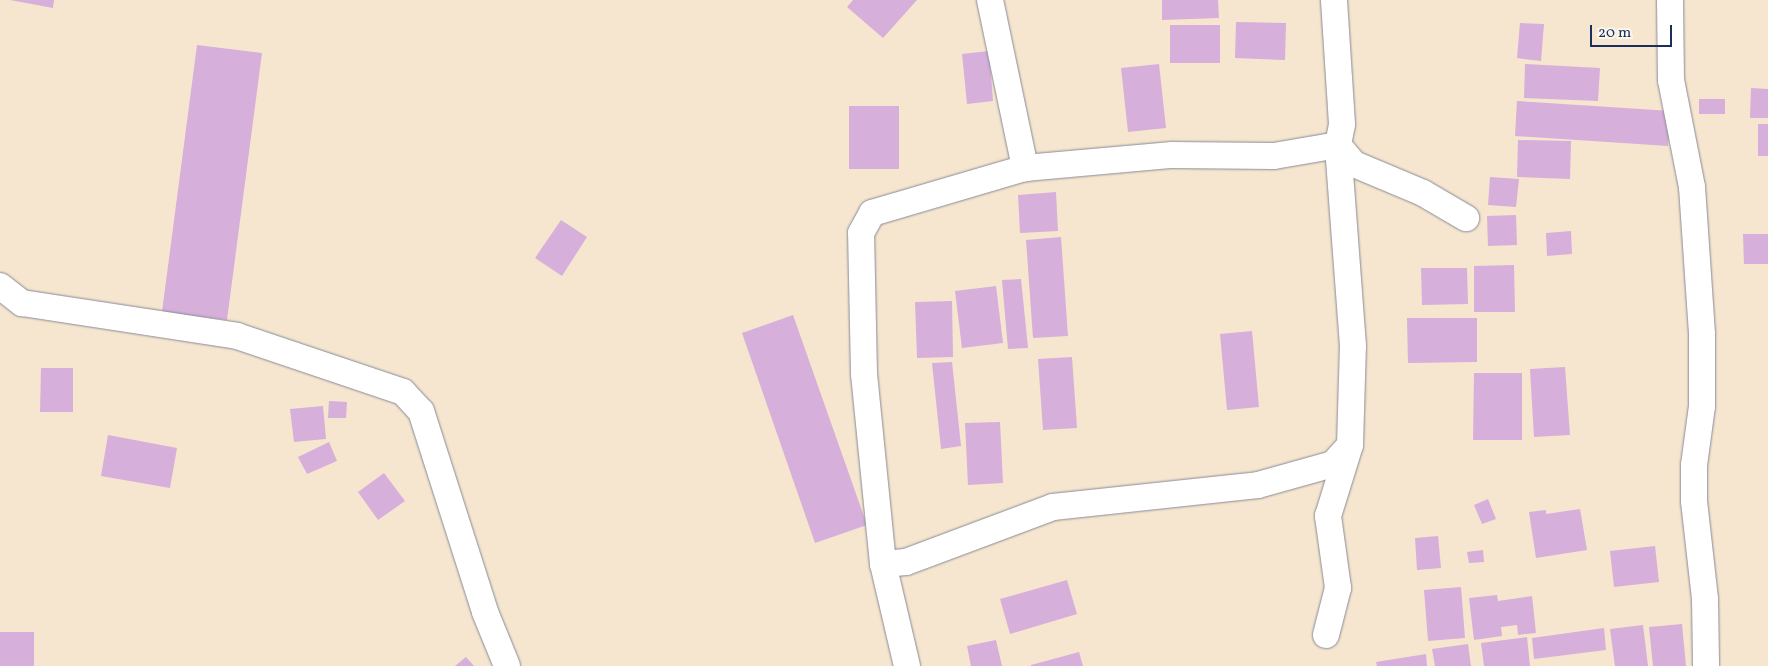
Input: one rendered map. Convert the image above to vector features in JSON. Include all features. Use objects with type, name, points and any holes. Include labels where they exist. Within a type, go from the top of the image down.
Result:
[{"type":"street","points":[[990,0],[1025,168]]},
{"type":"street","points":[[1326,635],[1338,588],[1328,516],[1350,445],[1353,346],[1338,145],[1342,124],[1334,0]]},
{"type":"street","points":[[1670,0],[1672,80],[1692,187],[1702,334],[1702,406],[1694,465],[1694,502],[1704,599],[1706,666]]},
{"type":"street","points":[[907,666],[883,564],[864,374],[861,233],[872,213],[1025,168],[1172,155],[1274,156],[1338,145]]},
{"type":"street","points":[[1338,145],[1354,164],[1423,193],[1466,218]]},
{"type":"street","points":[[0,286],[22,303],[237,336],[403,392],[421,411],[485,612],[507,666]]},
{"type":"street","points":[[883,564],[906,562],[1053,507],[1258,485],[1334,464],[1350,445]]},
{"type":"building","points":[[10,0],[54,0],[53,8]]},
{"type":"building","points":[[853,0],[917,0],[883,38],[847,7]]},
{"type":"building","points":[[1162,0],[1218,0],[1219,18],[1162,20]]},
{"type":"building","points":[[1236,22],[1286,23],[1285,60],[1235,58]]},
{"type":"building","points":[[1520,23],[1544,24],[1541,61],[1517,58]]},
{"type":"building","points":[[1170,25],[1220,25],[1220,63],[1170,63]]},
{"type":"building","points":[[197,45],[262,53],[227,320],[162,312]]},
{"type":"building","points":[[989,51],[993,101],[967,104],[962,54]]},
{"type":"building","points":[[1159,64],[1166,128],[1128,132],[1121,68]]},
{"type":"building","points":[[1525,64],[1600,68],[1598,101],[1524,98]]},
{"type":"building","points":[[1751,88],[1768,89],[1768,118],[1750,118]]},
{"type":"building","points":[[1699,99],[1725,99],[1725,114],[1699,114]]},
{"type":"building","points":[[1517,101],[1671,111],[1668,146],[1515,136]]},
{"type":"building","points":[[849,106],[899,106],[899,169],[849,169]]},
{"type":"building","points":[[1758,124],[1768,124],[1768,156],[1758,156]]},
{"type":"building","points":[[1518,140],[1571,141],[1570,179],[1517,177]]},
{"type":"building","points":[[1490,177],[1519,179],[1516,207],[1488,205]]},
{"type":"building","points":[[1056,192],[1058,231],[1020,233],[1018,195]]},
{"type":"building","points":[[1516,215],[1517,245],[1488,246],[1487,216]]},
{"type":"building","points":[[561,220],[587,237],[562,276],[535,258]]},
{"type":"building","points":[[1571,231],[1572,254],[1547,256],[1546,233]]},
{"type":"building","points":[[1743,234],[1768,234],[1768,264],[1744,264]]},
{"type":"building","points":[[1061,237],[1068,336],[1033,338],[1026,240]]},
{"type":"building","points":[[1514,265],[1515,312],[1474,312],[1474,266]]},
{"type":"building","points":[[1421,268],[1467,268],[1468,304],[1422,305]]},
{"type":"building","points":[[1021,279],[1028,348],[1008,349],[1002,280]]},
{"type":"building","points":[[996,286],[1003,343],[962,348],[955,291]]},
{"type":"building","points":[[952,301],[953,357],[917,358],[915,302]]},
{"type":"building","points":[[793,315],[867,525],[815,543],[742,333]]},
{"type":"building","points":[[1407,318],[1477,318],[1477,362],[1408,363]]},
{"type":"building","points":[[1252,331],[1259,407],[1227,410],[1220,334]]},
{"type":"building","points":[[1072,357],[1077,428],[1043,430],[1038,359]]},
{"type":"building","points":[[952,362],[961,446],[941,449],[932,363]]},
{"type":"building","points":[[1565,367],[1570,435],[1534,437],[1530,369]]},
{"type":"building","points":[[41,368],[73,368],[73,412],[40,412]]},
{"type":"building","points":[[1474,373],[1522,373],[1522,440],[1473,440]]},
{"type":"building","points":[[329,401],[347,402],[346,418],[328,418]]},
{"type":"building","points":[[323,406],[326,439],[294,442],[290,409]]},
{"type":"building","points":[[1000,422],[1003,483],[968,485],[965,423]]},
{"type":"building","points":[[108,435],[177,448],[170,488],[101,476]]},
{"type":"building","points":[[329,442],[337,461],[307,474],[298,457]]},
{"type":"building","points":[[384,473],[405,501],[378,520],[358,492]]},
{"type":"building","points":[[1488,499],[1496,519],[1482,524],[1474,505]]},
{"type":"building","points":[[1580,509],[1587,550],[1536,558],[1529,512],[1546,510],[1546,514]]},
{"type":"building","points":[[1438,536],[1441,568],[1417,570],[1415,538]]},
{"type":"building","points":[[1655,546],[1659,582],[1614,587],[1610,551]]},
{"type":"building","points":[[1483,550],[1484,562],[1469,563],[1467,552]]},
{"type":"building","points":[[1067,580],[1077,614],[1010,634],[1000,599]]},
{"type":"building","points":[[1461,587],[1465,638],[1428,641],[1424,590]]},
{"type":"building","points":[[1497,595],[1498,601],[1532,596],[1536,633],[1518,635],[1517,625],[1501,627],[1502,636],[1474,640],[1469,598]]},
{"type":"building","points":[[1682,624],[1686,666],[1653,666],[1649,627]]},
{"type":"building","points":[[1643,625],[1648,666],[1615,666],[1610,629]]},
{"type":"building","points":[[1604,628],[1606,650],[1534,659],[1532,638]]},
{"type":"building","points":[[0,632],[34,632],[34,666],[0,666]]},
{"type":"building","points":[[1527,637],[1530,666],[1484,666],[1481,643]]},
{"type":"building","points":[[996,640],[1002,666],[971,666],[967,646]]},
{"type":"building","points":[[1468,644],[1471,666],[1435,666],[1432,649]]},
{"type":"building","points":[[1079,652],[1083,666],[1031,666],[1031,665]]},
{"type":"building","points":[[1426,654],[1427,666],[1377,666],[1376,662]]},
{"type":"building","points":[[466,657],[474,666],[455,666]]}]
